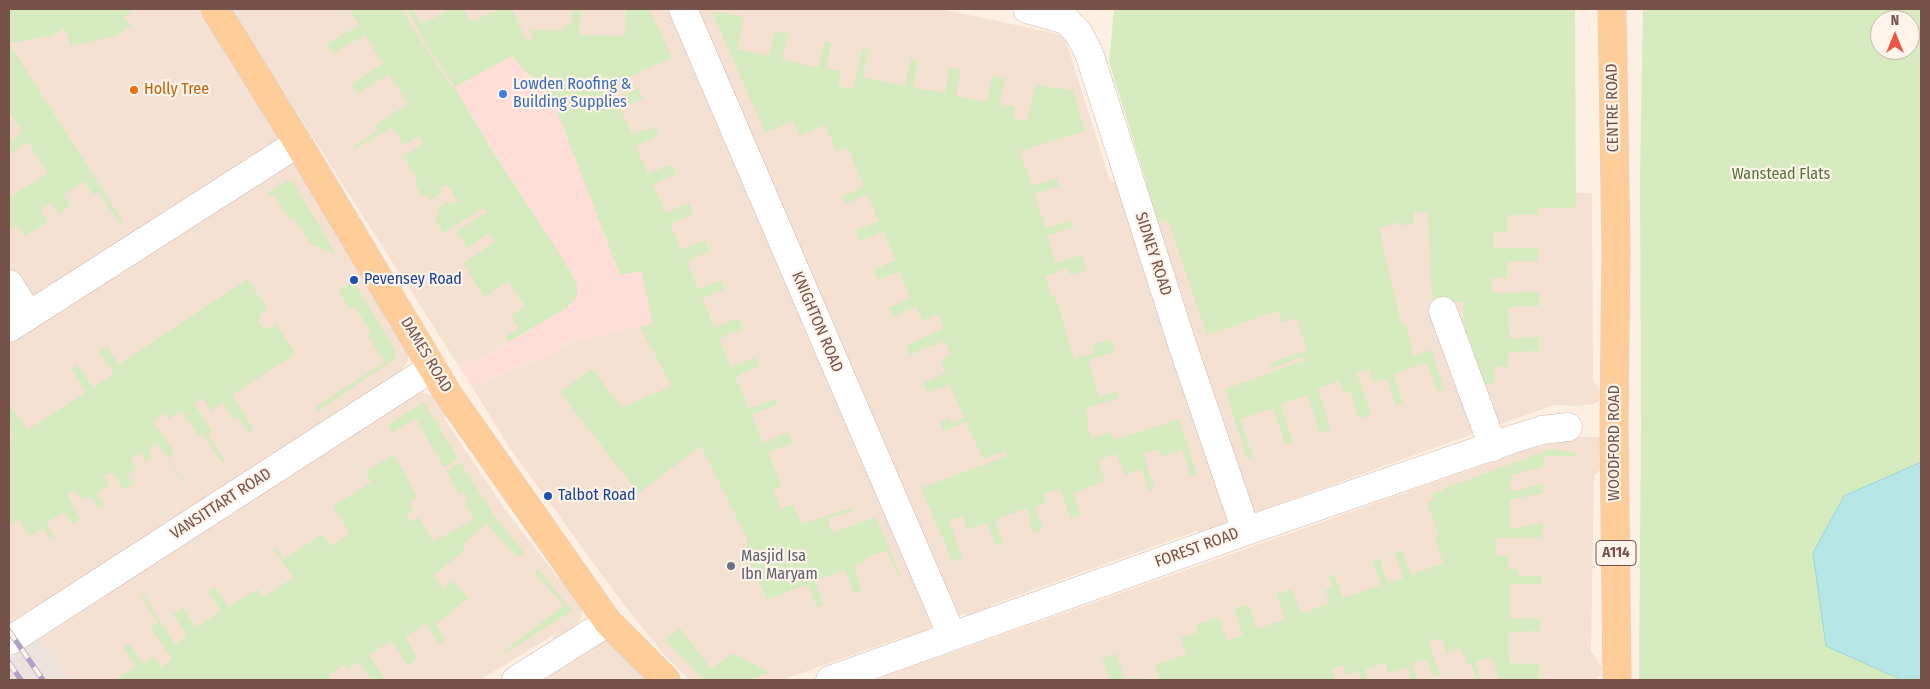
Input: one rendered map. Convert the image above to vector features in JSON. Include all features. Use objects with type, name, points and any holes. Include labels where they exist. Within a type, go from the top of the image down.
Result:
[{"type":"main road","name":"DAMES ROAD","points":[[215,9],[298,143],[448,394],[608,622],[666,680]]},
{"type":"main road","name":"CENTRE ROAD","points":[[1612,9],[1615,206]]},
{"type":"main road","name":"WOODFORD ROAD","points":[[1615,206],[1614,426],[1617,680]]},
{"type":"street","name":"KNIGHTON ROAD","points":[[683,9],[952,636]]},
{"type":"street","name":"SIDNEY ROAD","points":[[1027,9],[1066,20],[1079,34],[1089,52],[1171,310],[1246,531]]},
{"type":"street","points":[[9,284],[19,321],[298,143]]},
{"type":"street","points":[[1443,311],[1492,447]]},
{"type":"street","name":"VANSITTART ROAD","points":[[9,641],[433,367]]},
{"type":"street","name":"FOREST ROAD","points":[[830,680],[1246,531],[1542,430],[1568,427]]},
{"type":"street","points":[[516,680],[608,622]]},
{"type":"shaded area","points":[[9,9],[199,9],[408,352],[408,360],[400,373],[9,625]]},
{"type":"shaded area","points":[[231,9],[941,9],[1062,35],[1066,41],[1110,181],[1592,193],[1593,381],[1599,388],[1600,397],[1598,402],[1593,404],[1578,406],[1554,405],[991,605],[992,608],[971,615],[963,614],[928,628],[924,633],[905,639],[903,637],[782,680],[690,680],[666,657],[621,601],[509,447],[472,387],[497,375],[553,354],[569,342],[652,323],[620,275],[553,100],[455,87],[485,139],[565,309],[477,361],[458,365]]},
{"type":"shaded area","points":[[512,55],[553,101],[620,275],[641,270],[653,324],[569,342],[553,354],[497,375],[472,387],[458,365],[477,361],[565,309],[577,284],[565,262],[485,139],[455,87]]},
{"type":"shaded area","points":[[418,393],[435,397],[448,415],[444,418],[504,508],[559,579],[562,577],[582,605],[582,617],[576,626],[554,640],[552,636],[480,680],[69,680],[41,638],[407,397]]},
{"type":"shaded area","points":[[1578,437],[1602,437],[1601,469],[1594,476],[1591,651],[1602,668],[1600,676],[1595,680],[874,680],[1526,450]]},
{"type":"shaded area","points":[[41,638],[69,680],[9,680],[9,658]]},
{"type":"shaded area","points":[[599,641],[609,642],[648,680],[543,680],[574,661],[572,658]]},
{"type":"green space","points":[[9,9],[135,9],[124,16],[131,26],[114,36],[72,46],[64,28],[50,36],[9,43]]},
{"type":"green space","points":[[349,9],[403,9],[409,22],[452,88],[455,86],[427,46],[407,9],[413,9],[420,24],[454,9],[464,9],[470,22],[501,9],[512,9],[526,40],[533,39],[531,30],[564,31],[565,25],[572,24],[573,9],[580,9],[579,35],[625,36],[626,9],[649,9],[672,58],[610,85],[616,98],[638,88],[641,94],[643,99],[620,108],[632,135],[654,126],[657,132],[658,136],[636,146],[648,174],[672,164],[676,174],[653,184],[665,213],[689,203],[693,214],[670,224],[681,250],[705,240],[710,251],[686,262],[698,289],[721,280],[725,289],[702,299],[714,328],[738,318],[743,329],[719,339],[731,367],[755,357],[757,361],[759,366],[735,377],[749,409],[775,399],[777,404],[751,415],[763,443],[788,432],[793,442],[768,453],[782,486],[773,490],[781,509],[793,504],[802,524],[853,507],[854,510],[827,519],[832,533],[876,517],[901,577],[899,578],[887,550],[865,558],[866,562],[854,567],[862,591],[854,593],[845,570],[815,581],[823,605],[817,608],[808,584],[767,600],[745,550],[748,541],[701,446],[623,505],[619,500],[634,488],[560,392],[592,369],[622,407],[672,386],[640,327],[653,323],[641,271],[620,275],[553,101],[512,56],[455,87],[485,139],[565,262],[577,284],[577,297],[565,309],[508,342],[506,336],[519,328],[511,316],[525,306],[508,281],[484,297],[463,263],[495,242],[489,233],[467,248],[456,232],[487,212],[484,208],[443,233],[434,218],[440,214],[437,208],[449,201],[451,204],[457,200],[447,184],[440,188],[442,193],[430,200],[427,195],[422,197],[414,183],[418,180],[403,156],[423,144],[419,136],[403,145],[392,127],[355,149],[354,146],[378,131],[375,125],[408,104],[389,74],[357,94],[351,84],[383,64],[365,35],[333,54],[327,44],[359,25]]},
{"type":"green space","points":[[1114,9],[1575,9],[1576,205],[1572,208],[1538,208],[1538,215],[1507,215],[1507,232],[1493,232],[1493,248],[1538,248],[1538,261],[1507,262],[1507,278],[1491,278],[1492,293],[1539,292],[1539,306],[1508,307],[1509,338],[1539,337],[1539,351],[1508,352],[1508,367],[1495,367],[1495,382],[1481,387],[1464,346],[1463,302],[1432,301],[1428,212],[1414,212],[1413,223],[1400,226],[1399,222],[1379,228],[1401,324],[1406,324],[1413,355],[1431,350],[1444,389],[1438,392],[1427,363],[1413,367],[1393,375],[1403,403],[1396,406],[1387,378],[1374,383],[1369,369],[1357,373],[1371,415],[1359,419],[1350,391],[1344,393],[1339,381],[1318,388],[1331,429],[1320,433],[1307,395],[1280,405],[1293,442],[1286,445],[1273,408],[1240,419],[1253,457],[1247,459],[1225,389],[1303,361],[1302,357],[1272,368],[1270,363],[1307,350],[1296,318],[1282,323],[1278,311],[1207,335],[1168,220],[1159,223],[1109,62]]},
{"type":"green space","name":"Wanstead Flats","points":[[1643,9],[1921,9],[1921,680],[1639,680],[1640,175]]},
{"type":"green space","points":[[712,11],[744,17],[737,49],[769,56],[775,31],[780,32],[788,34],[782,60],[818,67],[824,41],[831,43],[826,68],[841,71],[838,86],[853,89],[862,49],[868,50],[863,77],[905,86],[911,59],[918,61],[913,87],[945,93],[950,67],[961,70],[956,96],[987,102],[992,76],[1005,79],[1000,104],[1015,107],[1013,118],[1027,121],[1035,85],[1073,90],[1085,131],[1020,151],[1032,186],[1057,178],[1059,186],[1034,194],[1046,228],[1072,220],[1074,227],[1047,236],[1056,263],[1082,255],[1087,270],[1070,275],[1068,268],[1045,276],[1051,296],[1055,295],[1074,359],[1095,353],[1092,345],[1110,339],[1115,352],[1088,360],[1099,397],[1116,391],[1118,398],[1086,408],[1089,422],[1087,424],[1092,438],[1111,432],[1114,440],[1179,419],[1197,474],[1191,476],[1182,450],[1162,457],[1159,449],[1143,454],[1155,489],[1149,491],[1141,469],[1125,475],[1117,454],[1098,460],[1105,481],[1073,493],[1081,515],[1071,519],[1060,489],[1043,494],[1046,503],[1035,507],[1043,529],[1033,533],[1028,519],[1031,518],[1027,508],[995,520],[1003,543],[996,546],[987,523],[967,530],[963,516],[949,521],[963,558],[953,562],[921,488],[1007,456],[1006,451],[983,459],[966,422],[944,431],[940,422],[949,418],[951,423],[964,418],[962,412],[949,384],[928,393],[923,383],[946,372],[941,359],[951,354],[945,341],[910,355],[906,345],[944,328],[938,314],[923,321],[916,307],[893,317],[889,308],[911,298],[899,271],[878,280],[874,270],[896,260],[883,231],[860,241],[856,231],[879,221],[867,194],[845,204],[842,196],[864,186],[848,148],[837,152],[825,125],[800,136],[793,121],[765,133]]},
{"type":"green space","points":[[9,43],[123,222],[120,224],[98,192],[93,195],[84,181],[63,195],[70,206],[59,214],[51,203],[40,210],[48,222],[25,236],[17,225],[9,230],[9,198],[48,173],[28,142],[9,154],[9,141],[22,132],[9,111]]},
{"type":"green space","points":[[286,181],[293,182],[336,254],[311,244],[294,218],[290,220],[274,195],[270,197],[267,193]]},
{"type":"green space","points":[[247,279],[267,308],[261,313],[258,321],[263,328],[276,324],[294,351],[293,355],[232,395],[254,430],[249,433],[238,417],[234,420],[223,403],[211,411],[203,398],[194,404],[212,431],[208,434],[225,461],[222,463],[203,434],[198,436],[182,411],[169,419],[164,413],[153,421],[174,452],[168,457],[186,487],[158,444],[148,451],[152,458],[146,462],[140,453],[130,459],[136,468],[127,474],[133,484],[124,490],[112,472],[104,476],[109,485],[96,494],[104,505],[98,508],[90,496],[82,500],[75,490],[67,495],[81,519],[72,524],[64,512],[46,523],[54,536],[50,539],[43,528],[30,536],[19,519],[9,526],[9,442],[14,438],[9,429],[9,408],[11,406],[27,430],[86,392],[71,369],[77,364],[93,388],[114,374],[99,352],[107,346],[119,364]]},
{"type":"green space","points":[[353,281],[396,351],[395,359],[318,411],[315,407],[385,362],[367,335],[371,332],[355,307],[350,310],[338,290]]},
{"type":"green space","points":[[424,402],[458,459],[444,467],[416,419],[392,433],[388,425]]},
{"type":"green space","points":[[1556,449],[1572,452],[1578,456],[1544,456],[1543,467],[1511,475],[1511,491],[1543,484],[1543,493],[1510,500],[1510,529],[1543,522],[1543,537],[1496,538],[1496,556],[1508,555],[1508,569],[1518,569],[1519,576],[1541,576],[1541,584],[1510,584],[1510,618],[1540,619],[1540,631],[1508,632],[1509,663],[1539,664],[1539,680],[1500,680],[1491,657],[1475,663],[1481,680],[1477,680],[1471,664],[1467,665],[1461,648],[1447,653],[1441,638],[1429,642],[1440,675],[1433,677],[1427,659],[1412,664],[1418,680],[1412,680],[1407,667],[1389,674],[1385,663],[1365,670],[1368,680],[1361,680],[1358,671],[1347,675],[1343,665],[1332,669],[1336,680],[1160,680],[1155,665],[1186,654],[1181,638],[1198,632],[1196,625],[1218,617],[1227,641],[1243,635],[1234,609],[1248,604],[1257,629],[1285,619],[1276,594],[1292,589],[1301,614],[1330,603],[1325,590],[1332,588],[1328,576],[1334,574],[1343,598],[1381,585],[1372,560],[1379,558],[1388,583],[1403,578],[1395,552],[1402,550],[1411,575],[1443,563],[1435,538],[1439,536],[1427,503],[1434,500],[1432,495],[1445,488],[1548,450]]},
{"type":"green space","points":[[394,455],[418,498],[409,503],[413,511],[406,515],[410,522],[419,517],[433,542],[474,519],[464,502],[468,500],[466,496],[463,492],[459,494],[446,471],[461,463],[494,515],[524,553],[518,557],[486,524],[462,545],[466,549],[433,576],[444,588],[453,581],[468,598],[436,624],[445,640],[439,644],[426,623],[405,637],[418,659],[408,666],[391,641],[381,647],[369,655],[383,680],[371,680],[359,662],[347,669],[344,665],[328,675],[330,678],[326,680],[115,680],[136,667],[123,647],[129,643],[143,664],[154,657],[161,667],[172,659],[151,628],[158,623],[140,596],[143,594],[175,644],[187,636],[173,614],[183,608],[195,627],[221,611],[208,591],[215,587],[228,607],[257,589],[263,597],[293,578],[274,549],[276,547],[284,559],[323,534],[331,546],[350,534],[333,506],[371,482],[365,471]]},
{"type":"green space","points":[[538,569],[572,611],[504,654],[503,652],[564,605],[534,573]]},
{"type":"green space","points":[[680,628],[711,669],[733,653],[769,672],[749,680],[705,680],[665,640]]},
{"type":"green space","points":[[1116,654],[1125,680],[1110,680],[1102,658]]},
{"type":"green space","points":[[1137,676],[1139,680],[1125,680]]},
{"type":"water","points":[[1921,463],[1921,680],[1902,680],[1826,646],[1813,553],[1844,496]]},
{"type":"railway","points":[[9,631],[43,680]]},
{"type":"railway","points":[[9,663],[21,680]]},
{"type":"place","name":"Holly Tree","points":[[134,90]]},
{"type":"place","name":"Lowden Roofing & Building Supplies","points":[[503,94]]},
{"type":"place","name":"Pevensey Road","points":[[354,280]]},
{"type":"place","name":"Talbot Road","points":[[548,496]]},
{"type":"place","name":"Masjid Isa Ibn Maryam","points":[[731,566]]}]
